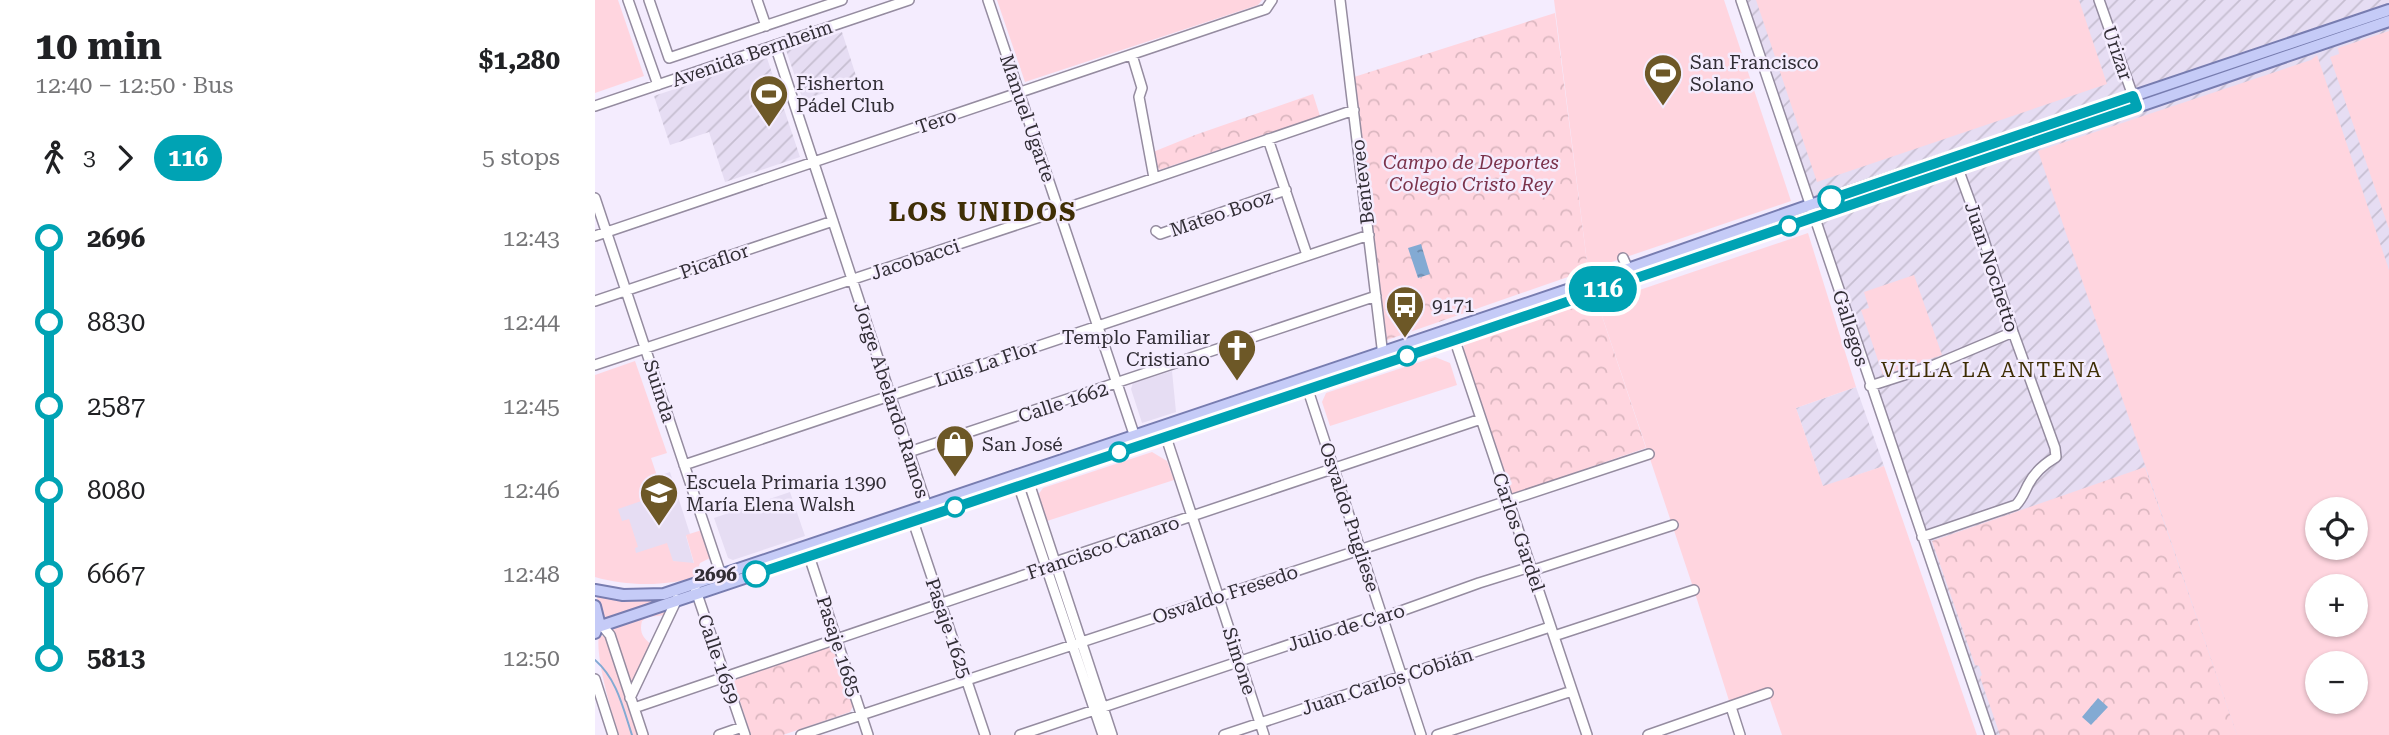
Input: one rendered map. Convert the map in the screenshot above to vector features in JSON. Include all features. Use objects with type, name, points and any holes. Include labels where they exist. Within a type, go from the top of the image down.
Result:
[{"type":"main road","points":[[2135,102],[2389,10]]},
{"type":"main road","points":[[1453,335],[1628,269],[1810,205],[1956,162],[2389,21]]},
{"type":"main road","points":[[595,606],[599,627],[677,595],[1383,358],[1814,217],[1956,162]]},
{"type":"main road","points":[[722,580],[809,556],[913,521],[928,511]]},
{"type":"main road","points":[[595,590],[623,594],[677,595]]},
{"type":"street","points":[[628,0],[658,85]]},
{"type":"street","points":[[649,0],[669,58],[842,0]]},
{"type":"street","points":[[757,0],[766,26]]},
{"type":"street","name":"Avenida Bernheim","points":[[595,106],[909,0]]},
{"type":"street","name":"Manuel Ugarte","points":[[988,0],[1136,441]]},
{"type":"street","name":"Tero","points":[[595,236],[1266,9],[1272,0]]},
{"type":"street","name":"Benteveo","points":[[1341,0],[1383,358]]},
{"type":"street","name":"Gallegos","points":[[1741,0],[1990,735]]},
{"type":"street","name":"Urizar","points":[[2099,0],[2135,102]]},
{"type":"street","points":[[639,30],[657,24]]},
{"type":"street","name":"Jorge Abelardo Ramos","points":[[775,45],[928,511]]},
{"type":"street","points":[[1132,55],[1142,88],[1139,97],[1154,177]]},
{"type":"street","name":"Jacobacci","points":[[595,365],[1354,110]]},
{"type":"street","points":[[1268,139],[1307,255]]},
{"type":"street","name":"Juan Nochetto","points":[[1922,537],[2016,505],[2038,470],[2056,457],[1956,162]]},
{"type":"street","name":"Mateo Booz","points":[[1156,231],[1160,233],[1286,190]]},
{"type":"street","name":"Suinda","points":[[595,198],[722,580]]},
{"type":"street","name":"Picaflor","points":[[595,301],[833,220]]},
{"type":"street","name":"Luis La Flor","points":[[684,465],[1369,235]]},
{"type":"street","points":[[1623,258],[1628,269]]},
{"type":"street","name":"Calle 1662","points":[[909,452],[1376,296]]},
{"type":"street","points":[[1870,386],[1932,366],[2013,332]]},
{"type":"street","name":"Carlos Gardel","points":[[1453,335],[1587,735]]},
{"type":"street","name":"Osvaldo Pugliese","points":[[1306,384],[1421,735]]},
{"type":"street","name":"Francisco Canaro","points":[[634,708],[1481,419]]},
{"type":"street","name":"Simone","points":[[1164,432],[1264,735]]},
{"type":"street","name":"Osvaldo Fresedo","points":[[801,735],[1649,454]]},
{"type":"street","points":[[1022,479],[1099,709],[1112,735]]},
{"type":"street","name":"Pasaje 1625","points":[[913,521],[985,735]]},
{"type":"street","name":"Julio de Caro","points":[[1020,735],[1479,583],[1531,568],[1537,569],[1673,525]]},
{"type":"street","name":"Pasaje 1685","points":[[809,556],[868,735]]},
{"type":"street","name":"Calle 1659","points":[[695,589],[744,731]]},
{"type":"street","points":[[1554,636],[1694,590]]},
{"type":"street","points":[[630,698],[677,595]]},
{"type":"street","name":"Juan Carlos Cobián","points":[[1224,735],[1550,626]]},
{"type":"street","points":[[599,627],[610,635],[643,735]]},
{"type":"street","points":[[595,680],[613,735]]},
{"type":"street","points":[[1437,735],[1572,691]]},
{"type":"street","points":[[1648,735],[1667,732],[1768,693]]},
{"type":"street","points":[[1731,707],[1740,735]]},
{"type":"street","points":[[1099,709],[1103,735]]},
{"type":"street","points":[[719,735],[744,731]]},
{"type":"shaded area","points":[[1741,0],[2389,0],[2389,735],[1990,735]]},
{"type":"shaded area","points":[[842,32],[858,82],[803,100],[786,50]]},
{"type":"shaded area","points":[[767,58],[800,157],[725,182],[709,132],[670,145],[654,96]]},
{"type":"shaded area","points":[[1172,371],[1176,412],[1142,423],[1131,389],[1133,383]]},
{"type":"shaded area","points":[[1856,387],[1884,466],[1823,487],[1796,408]]},
{"type":"shaded area","points":[[670,472],[690,534],[686,536],[694,564],[622,555],[595,497]]},
{"type":"shaded area","points":[[790,492],[805,536],[733,560],[728,558],[714,518]]},
{"type":"green space","points":[[595,0],[618,0],[644,76],[595,93]]},
{"type":"green space","points":[[997,0],[1262,0],[1258,5],[1025,82]]},
{"type":"green space","name":"San Francisco Solano","points":[[1554,0],[1724,0],[1791,201],[1588,270]]},
{"type":"green space","points":[[1756,0],[2079,0],[2107,84],[1817,182]]},
{"type":"green space","name":"Campo de Deportes Colegio Cristo Rey","points":[[1555,13],[1588,270],[1387,340],[1354,77]]},
{"type":"green space","points":[[2389,31],[2389,229],[2330,57],[2339,54],[2338,48]]},
{"type":"green space","points":[[2317,55],[2389,270],[2389,735],[2237,735],[2038,151],[2311,60]]},
{"type":"green space","points":[[1313,94],[1320,116],[1159,170],[1153,152]]},
{"type":"green space","points":[[1808,233],[1856,387],[1796,408],[1823,486],[1884,466],[1977,735],[1782,735],[1768,694],[1731,707],[1598,304]]},
{"type":"green space","points":[[1914,275],[1942,355],[1883,375],[1861,310],[1869,308],[1864,292]]},
{"type":"green space","points":[[1596,298],[1646,448],[1512,494],[1464,354],[1464,344]]},
{"type":"green space","points":[[1435,357],[1450,363],[1457,385],[1330,426],[1322,402],[1326,393]]},
{"type":"green space","points":[[635,361],[667,453],[651,458],[657,476],[647,480],[653,497],[618,509],[622,521],[629,519],[638,547],[635,548],[636,553],[667,543],[673,561],[694,563],[686,535],[702,530],[710,558],[700,563],[702,576],[649,584],[595,577],[595,375]]},
{"type":"green space","points":[[1152,452],[1167,461],[1174,480],[1047,521],[1038,495],[1043,488]]},
{"type":"green space","points":[[2145,467],[2237,735],[2000,735],[1980,677],[1982,675],[1979,666],[1975,665],[1932,541]]},
{"type":"green space","points":[[596,595],[665,599],[605,619]]},
{"type":"green space","points":[[669,609],[666,615],[648,617],[642,621],[642,634],[652,645],[631,682],[613,629],[616,625]]},
{"type":"green space","points":[[599,635],[608,638],[639,735],[619,735],[601,670]]},
{"type":"green space","points":[[827,647],[834,650],[853,706],[850,712],[783,735],[751,735],[735,679]]},
{"type":"water","points":[[1421,244],[1430,274],[1418,278],[1408,248]]},
{"type":"water","points":[[2098,698],[2108,707],[2091,725],[2082,717]]},
{"type":"waterway","points":[[595,660],[614,685],[632,735]]},
{"type":"bus line","name":"116","points":[[756,574],[1455,340],[2137,107],[2133,96],[1831,199]]},
{"type":"place","name":"San Francisco Solano","points":[[1663,107]]},
{"type":"place","name":"Fisherton Pádel Club","points":[[769,128]]},
{"type":"place","name":"9171","points":[[1405,339]]},
{"type":"place","name":"Templo Familiar Cristiano","points":[[1237,382]]},
{"type":"place","name":"San José","points":[[955,478]]},
{"type":"place","name":"Escuela Primaria 1390 María Elena Walsh","points":[[659,527]]},
{"type":"place","name":"2696","points":[[756,574]]},
{"type":"district","name":"LOS UNIDOS","points":[[983,212]]},
{"type":"district","name":"VILLA LA ANTENA","points":[[1992,370]]}]
